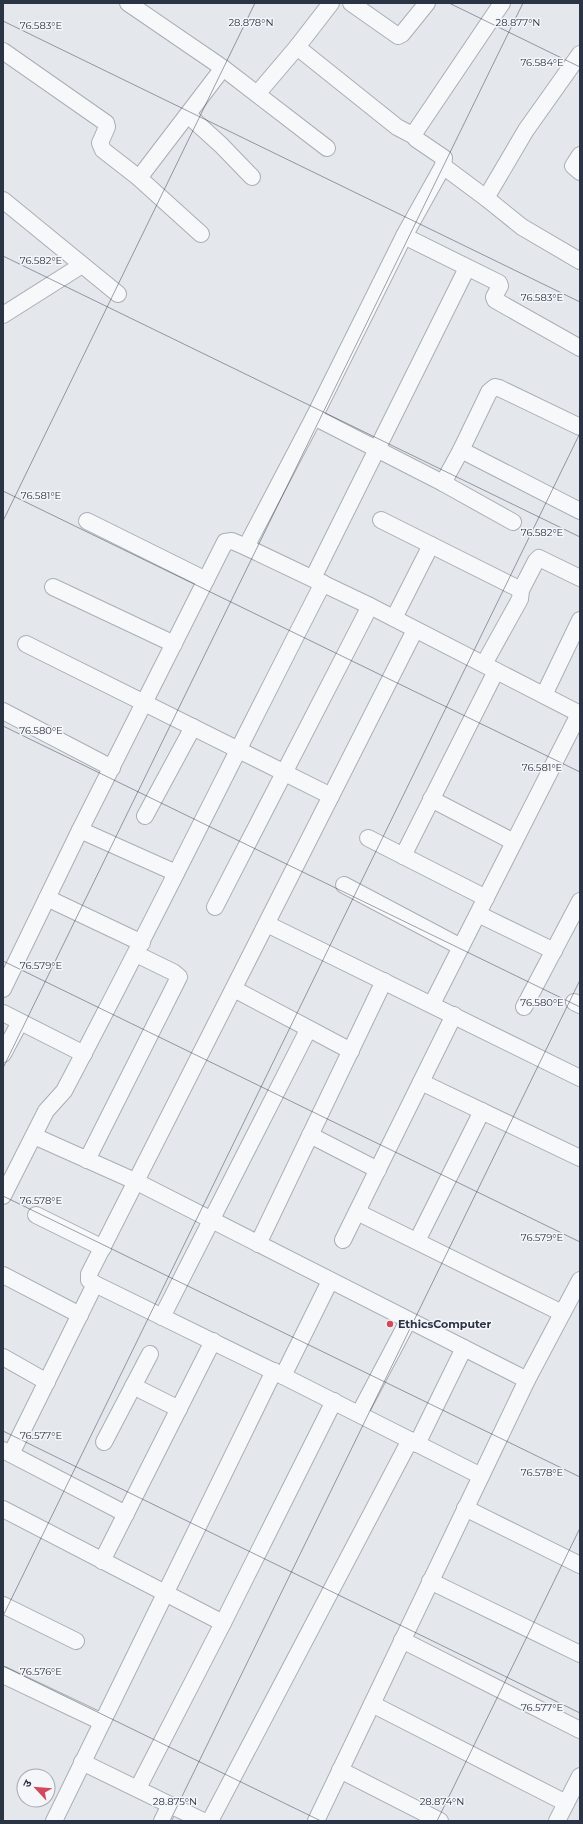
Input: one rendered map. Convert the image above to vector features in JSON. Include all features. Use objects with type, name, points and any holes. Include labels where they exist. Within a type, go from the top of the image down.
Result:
[{"type":"street","points":[[128,3],[223,68],[327,148]]},
{"type":"street","points":[[257,94],[297,48],[331,3]]},
{"type":"street","points":[[351,3],[398,36],[402,34],[427,3]]},
{"type":"street","points":[[414,136],[416,130],[502,3]]},
{"type":"street","points":[[246,547],[314,417],[404,236],[443,166],[444,158],[414,136],[397,127],[297,48]]},
{"type":"street","points":[[3,51],[106,123],[107,128],[101,141],[101,147],[139,178],[200,234]]},
{"type":"street","points":[[486,198],[526,130],[580,54]]},
{"type":"street","points":[[139,178],[223,68]]},
{"type":"street","points":[[188,115],[221,145],[252,177]]},
{"type":"street","points":[[580,155],[573,166],[580,172]]},
{"type":"street","points":[[443,166],[522,227],[580,261]]},
{"type":"street","points":[[3,200],[118,294]]},
{"type":"street","points":[[404,236],[499,284],[494,300],[580,348]]},
{"type":"street","points":[[3,315],[82,265]]},
{"type":"street","points":[[4,1191],[46,1111],[60,1097],[84,1054],[139,949],[238,750],[318,581],[377,449],[467,268]]},
{"type":"street","points":[[443,483],[489,392],[495,387],[580,427]]},
{"type":"street","points":[[314,417],[443,483],[513,522]]},
{"type":"street","points":[[461,450],[580,511]]},
{"type":"street","points":[[381,520],[521,590]]},
{"type":"street","points":[[87,521],[206,580]]},
{"type":"street","points":[[5,981],[225,542],[232,541],[370,606],[580,714],[432,1004]]},
{"type":"street","points":[[394,618],[431,545]]},
{"type":"street","points":[[402,856],[431,799],[520,599],[521,590],[536,561],[539,558],[543,559],[580,578]]},
{"type":"street","points":[[53,587],[174,644]]},
{"type":"street","points":[[215,907],[283,772],[370,606]]},
{"type":"street","points":[[544,696],[580,620]]},
{"type":"street","points":[[415,630],[103,1248],[89,1277],[89,1280],[278,1373],[481,1476]]},
{"type":"street","points":[[26,644],[331,796]]},
{"type":"street","points":[[3,711],[112,768]]},
{"type":"street","points":[[145,816],[193,727]]},
{"type":"street","points":[[431,799],[514,842]]},
{"type":"street","points":[[80,830],[176,873]]},
{"type":"street","points":[[368,838],[486,898]]},
{"type":"street","points":[[344,885],[461,947]]},
{"type":"street","points":[[47,898],[139,949],[179,977],[87,1160]]},
{"type":"street","points":[[524,1007],[554,951],[574,926],[580,900]]},
{"type":"street","points":[[478,914],[554,951]]},
{"type":"street","points":[[267,924],[580,1078]]},
{"type":"street","points":[[258,1244],[384,981]]},
{"type":"street","points":[[234,989],[351,1052]]},
{"type":"street","points":[[3,1013],[84,1054]]},
{"type":"street","points":[[343,1240],[454,1015]]},
{"type":"street","points":[[3,1054],[20,1022]]},
{"type":"street","points":[[162,1317],[308,1030]]},
{"type":"street","points":[[422,1082],[580,1158]]},
{"type":"street","points":[[417,1241],[482,1111]]},
{"type":"street","points":[[310,1135],[378,1170]]},
{"type":"street","points":[[34,1136],[137,1182],[211,1221],[527,1380]]},
{"type":"street","points":[[357,1212],[562,1313]]},
{"type":"street","points":[[36,1215],[103,1248]]},
{"type":"street","points":[[3,1274],[80,1315]]},
{"type":"street","points":[[316,1821],[527,1380],[580,1280]]},
{"type":"street","points":[[55,1821],[164,1593],[278,1373],[330,1281]]},
{"type":"street","points":[[95,1284],[47,1382],[7,1452],[126,1514]]},
{"type":"street","points":[[359,1414],[408,1321]]},
{"type":"street","points":[[102,1561],[213,1341]]},
{"type":"street","points":[[210,1821],[464,1348]]},
{"type":"street","points":[[104,1442],[150,1354]]},
{"type":"street","points":[[3,1357],[47,1382]]},
{"type":"street","points":[[133,1386],[179,1409]]},
{"type":"street","points":[[138,1788],[223,1623],[334,1401]]},
{"type":"street","points":[[465,1508],[580,1565]]},
{"type":"street","points":[[3,1509],[223,1623]]},
{"type":"street","points":[[430,1581],[580,1654]]},
{"type":"street","points":[[3,1605],[76,1641]]},
{"type":"street","points":[[402,1640],[580,1730]]},
{"type":"street","points":[[3,1675],[102,1722]]},
{"type":"street","points":[[372,1704],[566,1803]]},
{"type":"street","points":[[82,1762],[203,1821]]},
{"type":"street","points":[[340,1770],[440,1821]]},
{"type":"street","points":[[557,1821],[580,1776]]},
{"type":"street","points":[[162,1821],[170,1805]]},
{"type":"place","name":"EthicsComputer","points":[[390,1324]]}]
